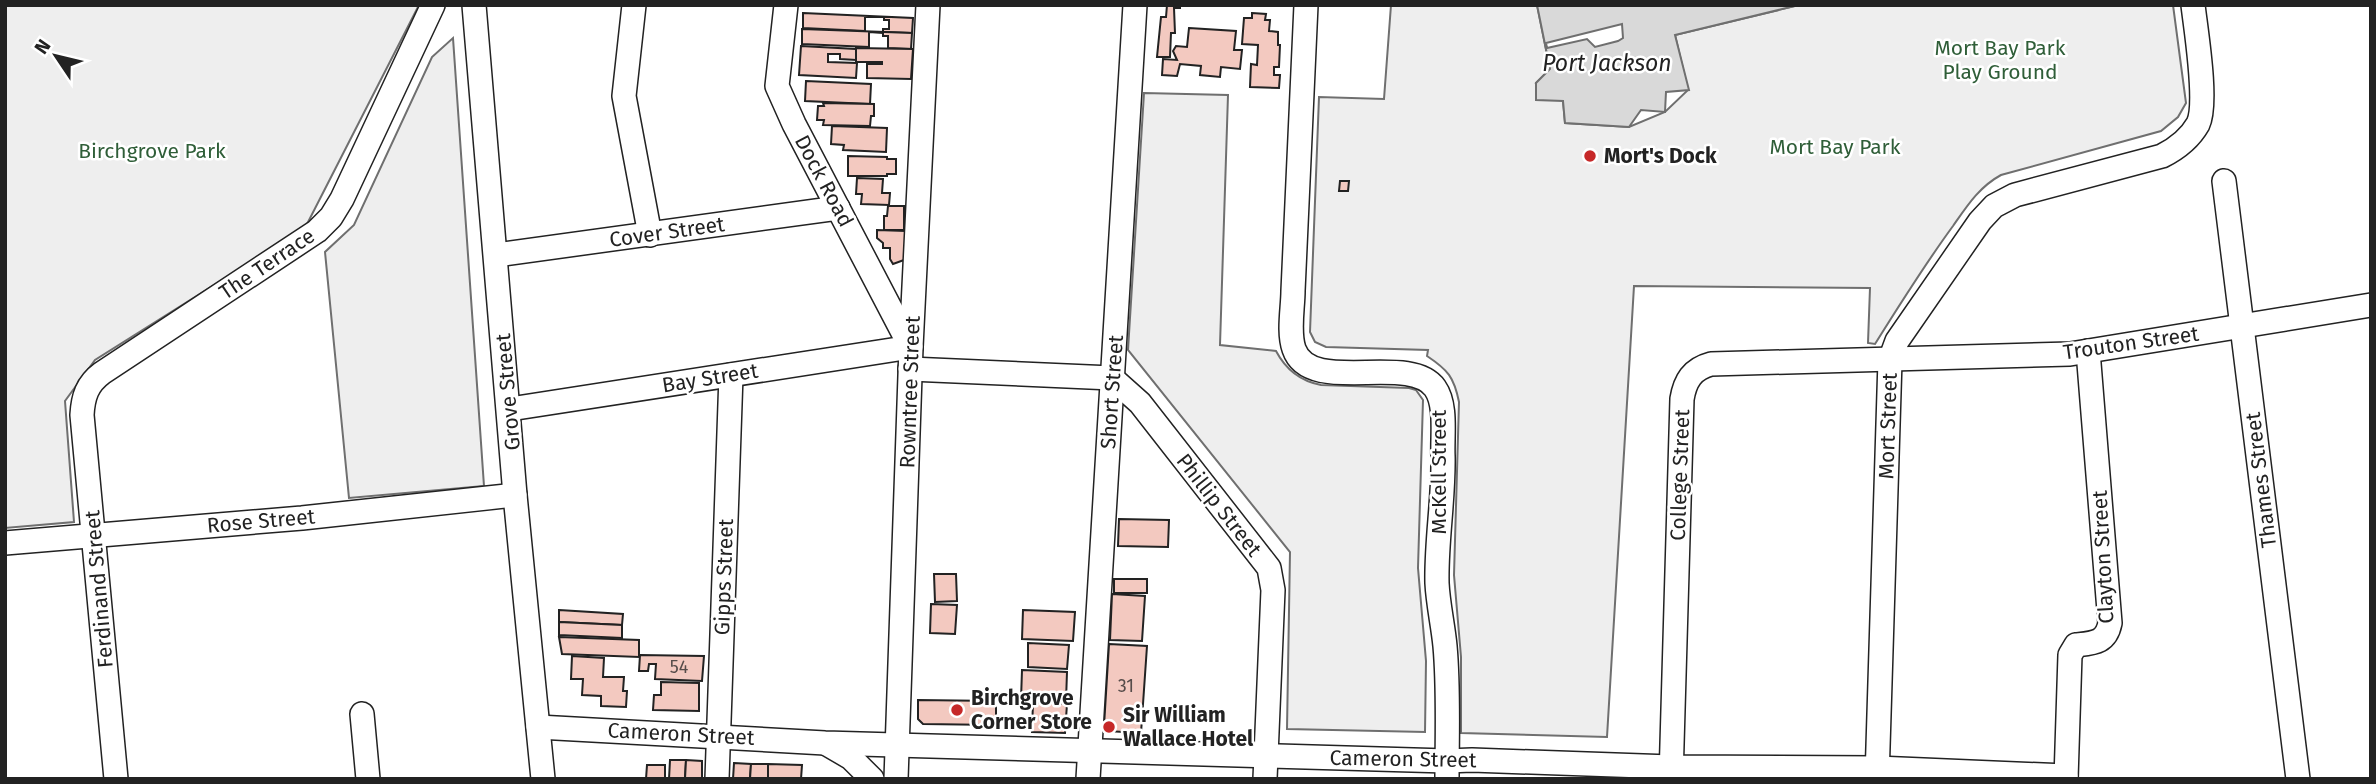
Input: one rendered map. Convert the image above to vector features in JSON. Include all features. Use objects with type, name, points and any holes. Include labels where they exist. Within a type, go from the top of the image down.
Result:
[{"type":"street","name":"The Terrace","points":[[86,392],[102,373],[317,231],[331,217],[342,199],[433,5]]},
{"type":"street","name":"Grove Street","points":[[474,5],[543,779]]},
{"type":"street","points":[[635,5],[624,96],[650,235]]},
{"type":"street","name":"Dock Road","points":[[786,5],[777,86],[794,124],[882,288],[910,358]]},
{"type":"street","name":"Rowntree Street","points":[[896,779],[910,358],[928,5]]},
{"type":"street","name":"Short Street","points":[[1088,779],[1135,5]]},
{"type":"street","name":"McKell Street","points":[[1305,5],[1293,277],[1294,351],[1303,361],[1319,370],[1408,374],[1424,379],[1435,388],[1442,405],[1443,465],[1437,583],[1446,648],[1447,770]]},
{"type":"street","name":"Mort Street","points":[[1877,773],[1890,360],[1897,341],[1980,221],[1994,206],[2015,195],[2162,156],[2175,149],[2198,123],[2203,103],[2193,5]]},
{"type":"street","name":"Thames Street","points":[[2224,181],[2298,779]]},
{"type":"street","name":"Cover Street","points":[[496,255],[838,208]]},
{"type":"street","points":[[882,288],[900,292],[914,289]]},
{"type":"street","name":"Trouton Street","points":[[1890,360],[2088,351],[2371,305]]},
{"type":"street","name":"Clayton Street","points":[[2066,777],[2070,655],[2076,645],[2103,639],[2110,623],[2088,351]]},
{"type":"street","name":"Bay Street","points":[[510,409],[731,375],[910,358],[1112,378]]},
{"type":"street","name":"College Street","points":[[1671,773],[1682,399],[1689,378],[1702,366],[1711,364],[1890,360]]},
{"type":"street","name":"Gipps Street","points":[[717,779],[731,375]]},
{"type":"street","name":"Phillip Street","points":[[1112,378],[1140,404],[1269,568],[1273,590],[1265,779]]},
{"type":"street","name":"Ferdinand Street","points":[[86,392],[82,415],[116,779]]},
{"type":"street","name":"Rose Street","points":[[5,543],[302,518],[516,495]]},
{"type":"street","points":[[362,714],[368,779]]},
{"type":"street","name":"Cameron Street","points":[[538,727],[825,743],[1264,756],[1447,770],[1472,760],[1671,773],[2066,777]]},
{"type":"street","name":"Cameron Street","points":[[825,743],[851,758],[872,779]]},
{"type":"green space","name":"Birchgrove Park","points":[[5,5],[419,5],[305,228],[95,360],[65,401],[74,522],[5,528]]},
{"type":"green space","name":"Mort Bay Park","points":[[1391,5],[1537,5],[1550,69],[1536,83],[1563,101],[1565,123],[1629,127],[1665,112],[1688,90],[1675,35],[1799,5],[2173,5],[2186,103],[2178,117],[2161,131],[2001,175],[1986,185],[1943,240],[1875,344],[1868,343],[1870,288],[1634,286],[1607,737],[1461,733],[1461,657],[1454,575],[1459,402],[1455,386],[1445,370],[1427,356],[1428,350],[1326,347],[1315,342],[1310,332],[1319,97],[1384,99]]},
{"type":"green space","points":[[453,38],[484,486],[349,498],[325,252],[354,225],[432,57]]},
{"type":"green space","points":[[1144,93],[1228,95],[1220,345],[1276,351],[1294,374],[1313,383],[1409,388],[1416,390],[1423,400],[1418,568],[1426,661],[1425,732],[1287,729],[1290,552],[1128,350]]},
{"type":"water","name":"Port Jackson","points":[[1537,5],[1799,5],[1675,35],[1689,90],[1666,92],[1665,112],[1641,110],[1629,127],[1565,123],[1563,101],[1536,100],[1536,83],[1550,69]]},
{"type":"pier","points":[[1622,24],[1623,38],[1618,41],[1595,47],[1587,39],[1547,48],[1546,43]]},
{"type":"building","points":[[1167,5],[1180,5],[1180,8],[1174,8],[1175,33],[1171,33],[1170,57],[1157,57],[1161,17],[1166,17]]},
{"type":"building","points":[[803,13],[913,18],[912,33],[883,32],[883,29],[889,29],[889,20],[884,20],[884,17],[865,17],[865,31],[803,28]]},
{"type":"building","points":[[1252,13],[1266,14],[1265,20],[1270,20],[1269,31],[1278,32],[1279,67],[1274,67],[1274,75],[1280,75],[1279,88],[1250,87],[1251,64],[1257,65],[1258,45],[1242,44],[1244,18],[1252,18]]},
{"type":"building","points":[[1189,28],[1236,31],[1234,50],[1242,50],[1240,69],[1221,67],[1220,77],[1200,75],[1201,66],[1180,64],[1177,76],[1162,75],[1163,59],[1177,60],[1173,51],[1176,46],[1187,47]]},
{"type":"building","points":[[802,29],[912,33],[911,49],[888,48],[888,36],[869,32],[869,47],[802,44]]},
{"type":"building","points":[[801,46],[856,49],[856,60],[840,59],[840,54],[828,54],[828,62],[857,63],[856,78],[799,75]]},
{"type":"building","points":[[856,48],[913,49],[911,79],[867,78],[867,64],[882,62],[856,62]]},
{"type":"building","points":[[806,81],[871,84],[870,104],[805,101]]},
{"type":"building","points":[[823,103],[874,104],[874,116],[871,116],[870,126],[823,125],[824,120],[817,120],[818,106],[824,106]]},
{"type":"building","points":[[832,126],[887,128],[886,152],[843,150],[844,145],[831,144]]},
{"type":"building","points":[[848,156],[896,159],[896,174],[848,176]]},
{"type":"building","points":[[857,178],[883,179],[882,193],[890,193],[889,205],[861,204],[862,194],[856,194]]},
{"type":"building","points":[[1340,181],[1349,181],[1348,191],[1339,191]]},
{"type":"building","points":[[888,206],[904,206],[904,230],[884,230],[884,216],[887,216]]},
{"type":"building","points":[[877,230],[906,231],[904,260],[893,264],[890,248],[883,248],[883,243],[877,238]]},
{"type":"building","points":[[1119,519],[1169,520],[1168,547],[1118,546]]},
{"type":"building","points":[[934,574],[956,574],[957,601],[935,602]]},
{"type":"building","points":[[1114,579],[1147,579],[1147,593],[1114,593]]},
{"type":"building","points":[[1112,594],[1145,596],[1142,641],[1110,640]]},
{"type":"building","points":[[931,604],[957,605],[955,634],[930,633]]},
{"type":"building","points":[[559,610],[623,614],[622,625],[559,622]]},
{"type":"building","points":[[1023,610],[1075,612],[1073,641],[1022,639]]},
{"type":"building","points":[[559,622],[622,625],[622,638],[559,635]]},
{"type":"building","points":[[559,637],[639,640],[639,657],[562,654]]},
{"type":"building","points":[[1028,643],[1069,645],[1067,669],[1028,667]]},
{"type":"building","points":[[1109,644],[1147,646],[1141,733],[1107,731],[1104,726]]},
{"type":"building","points":[[640,655],[704,656],[702,681],[655,679],[656,664],[649,664],[648,671],[639,671]]},
{"type":"building","points":[[572,656],[604,658],[603,677],[624,677],[626,707],[601,706],[601,696],[582,695],[583,679],[571,679]]},
{"type":"building","points":[[1022,670],[1067,672],[1066,701],[1021,700]]},
{"type":"building","points":[[661,682],[699,683],[699,711],[653,710],[654,695],[661,695]]},
{"type":"building","name":"Birchgrove Corner Store","points":[[918,700],[996,701],[996,725],[923,724],[918,719]]},
{"type":"building","points":[[1033,702],[1067,704],[1065,733],[1032,732]]},
{"type":"building","points":[[670,760],[686,760],[685,779],[669,779]]},
{"type":"building","points":[[686,760],[702,761],[702,779],[685,779]]},
{"type":"building","points":[[734,763],[751,764],[750,779],[733,779]]},
{"type":"building","points":[[751,764],[768,764],[768,779],[750,779]]},
{"type":"building","points":[[768,764],[802,765],[801,779],[768,779]]},
{"type":"building","points":[[647,765],[665,765],[665,779],[646,779]]},
{"type":"place","name":"Mort's Dock","points":[[1590,156]]},
{"type":"place","name":"Birchgrove Corner Store","points":[[957,710]]},
{"type":"place","name":"Sir William Wallace Hotel","points":[[1109,727]]},
{"type":"park label","name":"Mort Bay Park Play Ground","points":[[2000,60]]}]
